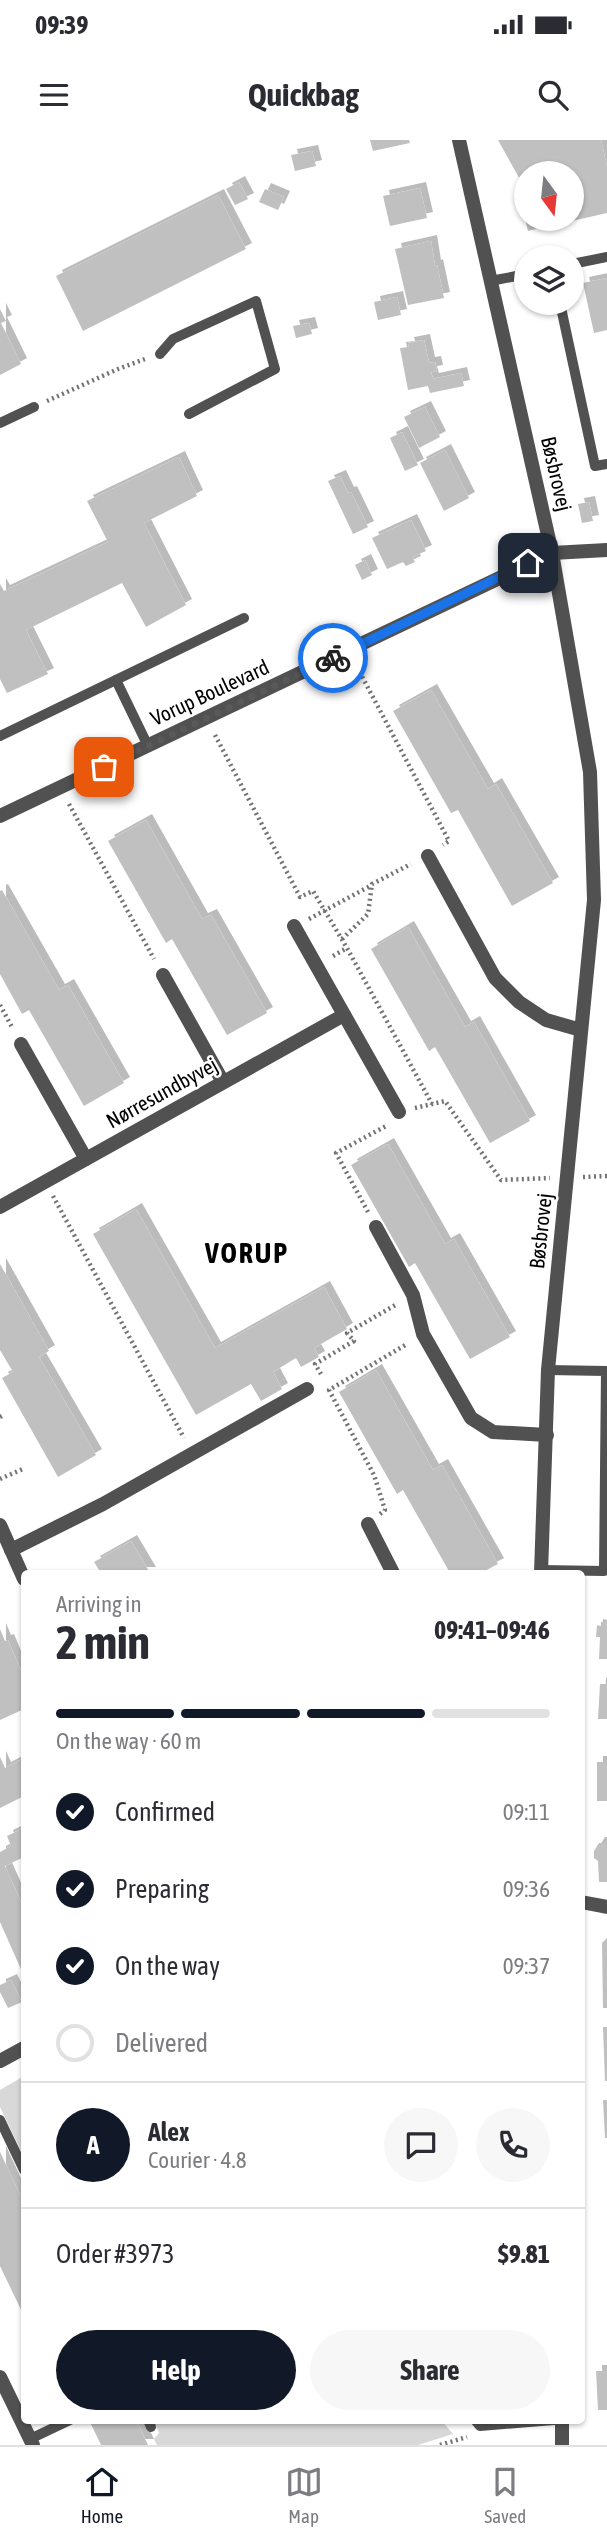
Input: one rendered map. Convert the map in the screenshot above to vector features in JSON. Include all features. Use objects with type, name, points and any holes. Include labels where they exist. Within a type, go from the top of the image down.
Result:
[{"type":"street","name":"Bøsbrovej","points":[[459,140],[552,553],[590,772],[594,900],[548,1370],[541,1570]]},
{"type":"street","points":[[552,553],[607,550]]},
{"type":"street","name":"Vorup Boulevard","points":[[0,817],[552,553]]},
{"type":"street","points":[[428,856],[495,978],[519,1002],[546,1020],[582,1030]]},
{"type":"street","points":[[294,926],[399,1112]]},
{"type":"street","points":[[163,975],[223,1082]]},
{"type":"street","name":"Nørresundbyvej","points":[[0,1207],[344,1015]]},
{"type":"street","points":[[21,1044],[86,1159]]},
{"type":"street","points":[[376,1227],[413,1295],[423,1334],[471,1418],[493,1432],[547,1435]]},
{"type":"street","points":[[11,1549],[103,1504],[307,1389]]},
{"type":"street","points":[[368,1524],[391,1570]]},
{"type":"street","points":[[0,1525],[21,1572]]},
{"type":"street","points":[[585,1903],[607,1907]]},
{"type":"street","points":[[0,2061],[21,2050]]},
{"type":"street","points":[[0,2377],[21,2420]]},
{"type":"street","points":[[23,2424],[32,2442]]},
{"type":"street","points":[[562,2424],[562,2445]]},
{"type":"lane","points":[[584,262],[607,257]]},
{"type":"lane","points":[[490,281],[514,276]]},
{"type":"lane","points":[[160,354],[173,339],[256,301],[275,369],[189,414]]},
{"type":"lane","points":[[563,315],[595,466],[607,464]]},
{"type":"lane","points":[[0,423],[34,407]]},
{"type":"lane","points":[[0,736],[244,618]]},
{"type":"lane","points":[[116,680],[148,746]]},
{"type":"lane","points":[[548,1370],[607,1371],[605,1571],[585,1571]]},
{"type":"lane","points":[[0,2120],[21,2164]]},
{"type":"lane","points":[[32,2442],[63,2424]]},
{"type":"path","points":[[34,407],[118,369],[160,354]]},
{"type":"path","points":[[294,926],[428,856],[449,841],[348,651]]},
{"type":"path","points":[[206,718],[300,897],[313,891],[432,1104]]},
{"type":"path","points":[[60,788],[163,975]]},
{"type":"path","points":[[342,939],[368,914],[372,884]]},
{"type":"path","points":[[0,1005],[21,1044]]},
{"type":"path","points":[[376,1227],[336,1153],[393,1122],[399,1112],[445,1101],[500,1180],[567,1177]]},
{"type":"path","points":[[46,1181],[192,1454]]},
{"type":"path","points":[[368,1524],[385,1510],[374,1475],[315,1364],[354,1341],[348,1332],[413,1295]]},
{"type":"path","points":[[329,1390],[423,1334]]},
{"type":"path","points":[[0,1479],[25,1468]]},
{"type":"path","points":[[440,2445],[472,2436],[478,2424]]},
{"type":"shaded area","points":[[21,2078],[21,2151],[0,2107],[0,2090]]},
{"type":"shaded area","points":[[155,2424],[444,2424],[453,2434],[418,2445],[157,2445],[154,2439],[159,2433]]},
{"type":"building","points":[[370,140],[409,140],[410,143],[373,151]]},
{"type":"building","points":[[498,140],[601,140],[607,167],[607,213],[584,218],[584,161],[514,161],[514,169]]},
{"type":"building","points":[[312,151],[316,166],[295,171],[291,155]]},
{"type":"building","points":[[239,182],[248,199],[235,205],[226,189]]},
{"type":"building","points":[[420,188],[427,218],[390,226],[383,196]]},
{"type":"building","points":[[265,189],[284,197],[278,210],[259,202]]},
{"type":"building","points":[[218,195],[246,249],[83,331],[56,276]]},
{"type":"building","points":[[431,241],[444,298],[408,305],[395,249]]},
{"type":"building","points":[[607,278],[607,330],[594,333],[584,283]]},
{"type":"building","points":[[397,297],[401,315],[378,320],[374,302]]},
{"type":"building","points":[[0,309],[6,321],[1,323],[21,364],[0,375]]},
{"type":"building","points":[[309,323],[312,334],[296,338],[293,326]]},
{"type":"building","points":[[424,340],[429,363],[435,362],[437,371],[431,372],[433,379],[461,373],[464,386],[430,393],[428,386],[408,390],[400,348],[409,347],[408,343]]},
{"type":"building","points":[[425,407],[440,437],[419,448],[404,417]]},
{"type":"building","points":[[402,432],[418,465],[405,471],[390,438]]},
{"type":"building","points":[[445,450],[469,498],[444,511],[420,463]]},
{"type":"building","points":[[179,457],[197,496],[144,523],[186,605],[146,627],[122,583],[26,630],[48,674],[7,693],[0,679],[0,584],[4,591],[108,542],[87,501]]},
{"type":"building","points":[[340,476],[368,527],[353,534],[328,481]]},
{"type":"building","points":[[589,502],[593,521],[582,523],[578,504]]},
{"type":"building","points":[[411,520],[426,551],[412,557],[415,562],[406,566],[403,562],[387,569],[372,538]]},
{"type":"building","points":[[365,560],[372,575],[362,580],[355,565]]},
{"type":"building","points":[[431,690],[488,789],[496,784],[553,883],[512,906],[458,810],[451,813],[393,711]]},
{"type":"building","points":[[146,820],[202,919],[211,915],[267,1013],[227,1035],[172,939],[166,943],[108,841]]},
{"type":"building","points":[[2,890],[59,990],[68,985],[124,1083],[84,1106],[29,1010],[22,1014],[0,974]]},
{"type":"building","points":[[408,927],[465,1027],[474,1022],[530,1121],[490,1143],[435,1047],[429,1051],[371,949]]},
{"type":"building","points":[[388,1144],[445,1244],[454,1239],[510,1337],[470,1359],[415,1263],[409,1267],[351,1165]]},
{"type":"building","points":[[136,1209],[215,1348],[324,1287],[347,1329],[314,1348],[319,1357],[301,1367],[296,1358],[273,1372],[282,1389],[261,1401],[251,1384],[196,1415],[93,1234]]},
{"type":"building","points":[[0,1264],[49,1351],[39,1357],[96,1455],[58,1477],[2,1378],[13,1372],[0,1350]]},
{"type":"building","points":[[376,1370],[433,1470],[442,1465],[498,1564],[487,1570],[448,1570],[403,1490],[397,1494],[339,1392]]},
{"type":"building","points":[[131,1541],[148,1570],[99,1570],[94,1562]]},
{"type":"building","points":[[601,1622],[607,1622],[607,1659],[599,1659],[600,1637],[596,1637],[597,1625],[601,1626]]},
{"type":"building","points":[[0,1629],[5,1641],[8,1640],[21,1671],[21,1710],[0,1720]]},
{"type":"building","points":[[600,1684],[607,1684],[607,1719],[598,1719]]},
{"type":"building","points":[[0,1757],[5,1768],[21,1760],[21,1798],[0,1808]]},
{"type":"building","points":[[597,1762],[607,1762],[607,1801],[597,1801]]},
{"type":"building","points":[[21,1829],[21,1858],[5,1866],[21,1902],[21,1969],[0,1922],[0,1852],[11,1846],[7,1836]]},
{"type":"building","points":[[599,1843],[607,1843],[607,1882],[599,1882],[598,1861],[594,1858],[594,1851]]},
{"type":"building","points":[[607,1938],[607,2008],[603,2008],[602,1943]]},
{"type":"building","points":[[11,1980],[21,2002],[8,2008],[0,1992],[0,1985]]},
{"type":"building","points":[[603,2027],[607,2027],[607,2081],[605,2081]]},
{"type":"building","points":[[603,2100],[607,2100],[607,2138],[605,2138]]},
{"type":"building","points":[[0,2152],[21,2197],[21,2310],[0,2266]]},
{"type":"building","points":[[596,2371],[607,2371],[607,2410],[598,2410]]},
{"type":"building","points":[[91,2424],[138,2424],[148,2445],[101,2445]]},
{"type":"way so far","points":[[104,767],[333,658]]},
{"type":"district","name":"VORUP","points":[[247,1253]]},
{"type":"route","points":[[333,658],[528,563]]}]
